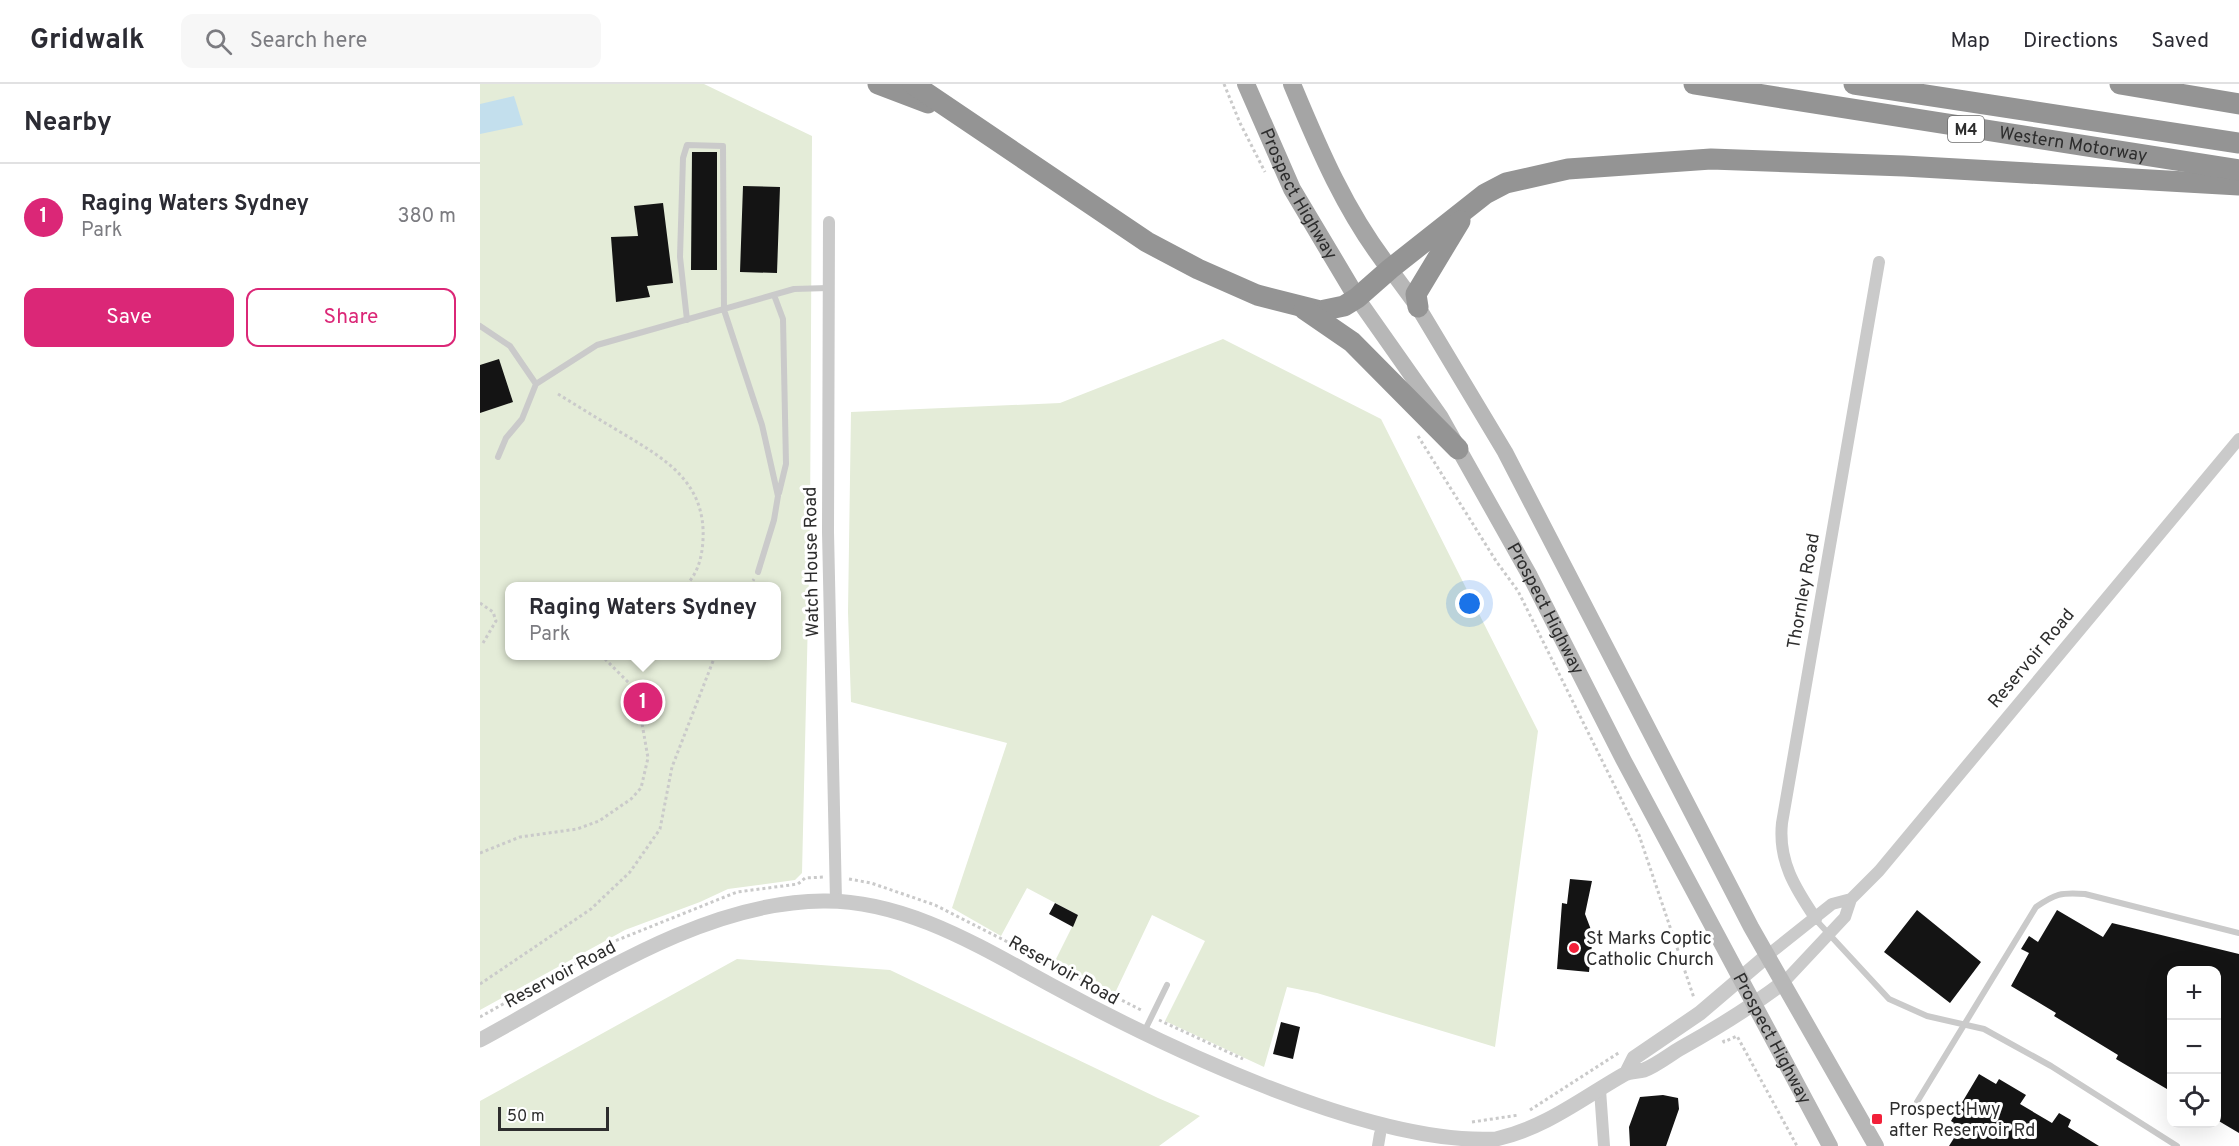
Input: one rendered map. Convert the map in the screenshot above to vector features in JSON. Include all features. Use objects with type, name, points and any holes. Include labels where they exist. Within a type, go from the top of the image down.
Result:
[{"type":"highway","points":[[878,84],[957,113]]},
{"type":"highway","points":[[913,84],[1147,242],[1198,269],[1257,295],[1302,308],[1331,309],[1357,298],[1389,269],[1496,188],[1533,175],[1640,162],[1711,159],[1905,166],[2239,185]]},
{"type":"highway","name":"Western Motorway","points":[[1694,84],[2239,170]]},
{"type":"highway","name":"Western Motorway","points":[[1854,84],[2239,143]]},
{"type":"highway","points":[[2120,84],[2239,104]]},
{"type":"highway","points":[[2150,84],[2189,96]]},
{"type":"highway","points":[[1418,307],[1416,294],[1467,210]]},
{"type":"highway","points":[[1302,308],[1352,342],[1458,449]]},
{"type":"main road","name":"Prospect Highway","points":[[1246,84],[1292,189],[1357,298],[1440,416],[1530,576],[1740,979],[1830,1146]]},
{"type":"main road","name":"Prospect Highway","points":[[1292,84],[1340,193],[1365,238],[1418,307],[1505,452],[1546,526],[1740,906],[1876,1146]]},
{"type":"street","name":"Watch House Road","points":[[829,222],[828,532],[836,901]]},
{"type":"street","name":"Thornley Road","points":[[1816,919],[1787,871],[1780,838],[1879,262]]},
{"type":"street","name":"Reservoir Road","points":[[480,1040],[648,949],[679,935],[757,909],[798,902],[836,901],[893,911],[955,935],[1142,1036],[1251,1087],[1379,1140],[1438,1143],[1492,1140],[1520,1133],[1551,1120],[1627,1072],[1643,1070],[1754,1005],[1784,982],[1845,917],[1851,899],[1879,871],[2239,439]]},
{"type":"street","name":"Reservoir Road","points":[[1627,1072],[1634,1058],[1700,1013],[1832,904],[1851,899]]},
{"type":"street","points":[[1600,1090],[1605,1146]]},
{"type":"lane","points":[[687,320],[680,257],[683,158],[687,145],[723,146],[724,310],[762,425],[778,496]]},
{"type":"lane","points":[[498,457],[506,438],[522,419],[536,384],[597,345],[794,289],[829,288]]},
{"type":"lane","points":[[758,572],[774,520],[786,464],[783,319],[774,295]]},
{"type":"lane","points":[[480,326],[510,346],[536,384]]},
{"type":"lane","points":[[1917,1102],[2036,907],[2062,892],[2085,894],[2239,933]]},
{"type":"lane","points":[[1816,919],[1889,999],[1927,1016],[1984,1029],[2051,1066],[2177,1146]]},
{"type":"lane","points":[[1142,1036],[1167,985]]},
{"type":"path","points":[[558,394],[667,460],[683,477],[697,505],[703,534],[698,566],[688,582]]},
{"type":"path","points":[[1413,426],[1496,561],[1518,591],[1620,793],[1660,893],[1695,1000]]},
{"type":"path","points":[[480,603],[493,612],[496,621],[483,643]]},
{"type":"path","points":[[480,853],[520,837],[577,829],[599,821],[631,799],[641,788],[648,759],[639,706],[632,686],[606,660]]},
{"type":"path","points":[[480,984],[591,909],[630,872],[660,829],[672,767],[713,660]]},
{"type":"path","points":[[850,879],[871,883],[935,905],[1151,1016],[1244,1060]]},
{"type":"path","points":[[1724,1042],[1737,1036],[1797,1146]]},
{"type":"path","points":[[1469,1122],[1527,1112],[1628,1047]]},
{"type":"green space","points":[[480,84],[704,84],[812,136],[810,531],[802,873],[795,880],[728,889],[625,930],[480,1010]]},
{"type":"green space","points":[[1223,339],[1381,419],[1538,731],[1495,1047],[1317,993],[1287,987],[1264,1067],[1165,1021],[1205,941],[1152,915],[1115,993],[1055,961],[1078,915],[1027,888],[1001,936],[952,908],[1007,743],[851,702],[848,612],[851,412],[1060,403]]},
{"type":"green space","points":[[737,959],[890,970],[1200,1116],[1159,1146],[480,1146],[480,1101]]},
{"type":"water","points":[[514,96],[523,125],[480,134],[480,104]]},
{"type":"building","points":[[692,152],[717,152],[717,270],[691,270]]},
{"type":"building","points":[[743,186],[780,187],[777,273],[740,272]]},
{"type":"building","points":[[663,203],[673,283],[647,286],[650,297],[616,302],[611,237],[638,236],[634,206]]},
{"type":"building","points":[[499,359],[513,402],[480,413],[480,365]]},
{"type":"building","name":"St Marks Coptic Catholic Church","points":[[1570,879],[1592,881],[1585,914],[1593,935],[1589,972],[1557,969],[1562,903],[1567,904]]},
{"type":"building","points":[[1055,903],[1078,915],[1073,927],[1049,914]]},
{"type":"building","points":[[1917,910],[1981,962],[1950,1003],[1884,952]]},
{"type":"building","points":[[2057,910],[2103,937],[2112,923],[2239,954],[2239,1133],[2221,1122],[2221,966],[2167,966],[2167,1089],[2116,1059],[2118,1055],[2054,1016],[2056,1013],[2011,986],[2029,953],[2021,949],[2029,936],[2038,942]]},
{"type":"building","points":[[1281,1022],[1300,1027],[1293,1059],[1273,1054]]},
{"type":"building","points":[[1979,1074],[1996,1084],[1999,1079],[2026,1095],[2020,1104],[2052,1123],[2059,1113],[2071,1120],[2068,1127],[2099,1146],[1949,1146],[1954,1138],[1947,1134],[1954,1123],[1951,1121]]},
{"type":"building","points":[[1663,1095],[1678,1098],[1679,1109],[1666,1146],[1630,1146],[1629,1127],[1640,1097]]},
{"type":"place","name":"Raging Waters Sydney","points":[[643,702]]},
{"type":"place","name":"St Marks Coptic Catholic Church","points":[[1574,948]]},
{"type":"place","name":"Prospect Hwy after Reservoir Rd","points":[[1877,1119]]}]
